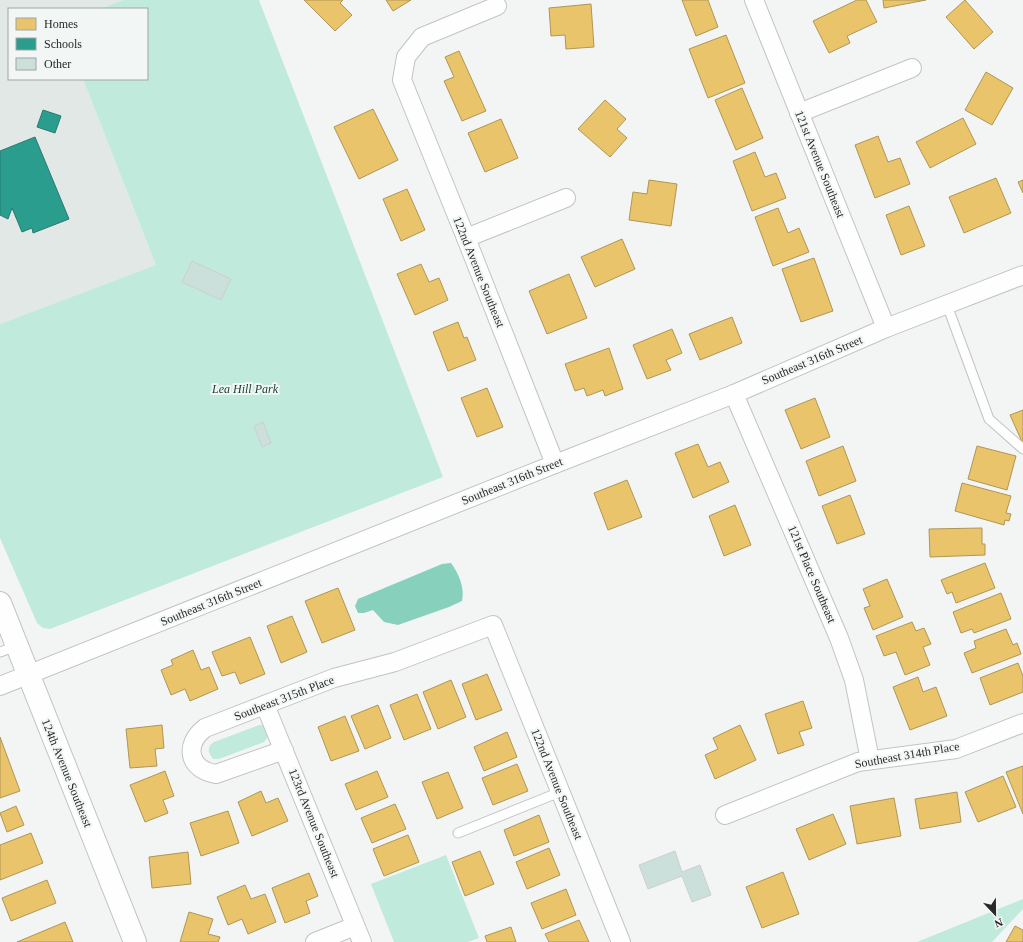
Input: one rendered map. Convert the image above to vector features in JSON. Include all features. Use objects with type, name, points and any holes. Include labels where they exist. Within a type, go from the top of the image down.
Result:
[{"type":"street","name":"121st Avenue Southeast","points":[[754,0],[886,328]]},
{"type":"street","name":"122nd Avenue Southeast","points":[[497,6],[422,37],[406,57],[402,80],[555,464]]},
{"type":"street","points":[[799,113],[912,68]]},
{"type":"street","points":[[466,238],[566,198]]},
{"type":"street","name":"Southeast 316th Street","points":[[0,686],[734,394],[886,328],[1023,275]]},
{"type":"street","name":"121st Place Southeast","points":[[734,394],[839,638],[854,680],[870,760]]},
{"type":"street","name":"124th Avenue Southeast","points":[[0,603],[8,649],[28,676],[135,942]]},
{"type":"street","name":"122nd Avenue Southeast","points":[[493,625],[621,942]]},
{"type":"street","name":"Southeast 315th Place","points":[[284,750],[216,774],[207,773],[199,768],[191,751],[193,742],[198,734],[205,728],[334,678],[395,662],[493,625]]},
{"type":"street","name":"123rd Avenue Southeast","points":[[265,705],[359,934]]},
{"type":"street","name":"Southeast 314th Place","points":[[725,815],[845,766],[870,760],[956,749],[1023,723]]},
{"type":"street","points":[[315,942],[359,934]]},
{"type":"lane","points":[[947,305],[989,419],[1023,450]]},
{"type":"lane","points":[[458,833],[560,792]]},
{"type":"shaded area","points":[[0,0],[123,0],[103,8],[8,8],[8,80],[83,80],[156,265],[0,324]]},
{"type":"shaded area","points":[[451,563],[461,581],[463,591],[462,601],[398,625],[384,622],[373,610],[358,613],[355,606],[358,599],[442,564]]},
{"type":"green space","name":"Lea Hill Park","points":[[123,0],[259,0],[443,477],[50,629],[43,628],[37,623],[0,538],[0,324],[156,265],[83,80],[148,80],[148,8],[103,8]]},
{"type":"green space","points":[[259,725],[263,725],[268,731],[267,738],[264,742],[219,759],[213,759],[211,757],[209,748],[214,742]]},
{"type":"green space","points":[[446,855],[479,938],[468,942],[394,942],[371,884]]},
{"type":"green space","points":[[1023,899],[1023,909],[992,942],[917,942]]},
{"type":"building: Homes","points":[[304,0],[343,0],[340,3],[352,15],[335,31]]},
{"type":"building: Homes","points":[[386,0],[411,0],[393,11]]},
{"type":"building: Homes","points":[[682,0],[708,0],[718,27],[696,36]]},
{"type":"building: Homes","points":[[857,0],[866,0],[877,22],[847,36],[850,43],[829,53],[813,21]]},
{"type":"building: Homes","points":[[883,0],[926,0],[884,8]]},
{"type":"building: Homes","points":[[965,0],[993,32],[974,49],[946,17]]},
{"type":"building: Homes","points":[[591,4],[594,47],[566,49],[565,35],[551,36],[549,8]]},
{"type":"building: Homes","points":[[726,35],[745,83],[708,98],[689,49]]},
{"type":"building: Homes","points":[[459,51],[486,111],[462,121],[444,81],[454,77],[445,57]]},
{"type":"building: Homes","points":[[986,72],[1013,88],[992,125],[965,110]]},
{"type":"building: Homes","points":[[742,88],[763,138],[736,150],[715,100]]},
{"type":"building: Homes","points":[[605,100],[626,119],[617,129],[627,138],[610,157],[578,129]]},
{"type":"building: Homes","points":[[373,109],[398,160],[359,179],[334,127]]},
{"type":"building: Homes","points":[[963,118],[976,144],[930,168],[916,142]]},
{"type":"building: Homes","points":[[501,119],[518,158],[485,172],[468,133]]},
{"type":"building: Homes","points":[[878,136],[888,162],[900,158],[910,184],[875,198],[855,145]]},
{"type":"building: Homes","points":[[755,152],[765,177],[776,173],[786,198],[752,211],[733,161]]},
{"type":"building: Homes","points":[[996,178],[1011,213],[964,233],[949,197]]},
{"type":"building: Homes","points":[[649,180],[677,184],[671,226],[629,220],[633,192],[647,194]]},
{"type":"building: Homes","points":[[1023,180],[1023,193],[1018,182]]},
{"type":"building: Homes","points":[[407,189],[425,230],[401,241],[383,199]]},
{"type":"building: Homes","points":[[909,206],[925,246],[901,255],[886,215]]},
{"type":"building: Homes","points":[[778,208],[788,233],[799,228],[809,252],[773,266],[755,217]]},
{"type":"building: Homes","points":[[622,239],[635,269],[595,287],[581,257]]},
{"type":"building: Homes","points":[[814,258],[833,311],[801,322],[782,269]]},
{"type":"building: Homes","points":[[421,264],[429,282],[439,278],[448,300],[415,315],[397,274]]},
{"type":"building: Homes","points":[[569,274],[587,318],[547,334],[529,291]]},
{"type":"building: Homes","points":[[732,317],[742,343],[700,360],[689,334]]},
{"type":"building: Homes","points":[[458,322],[464,338],[467,337],[476,360],[448,371],[433,332]]},
{"type":"building: Homes","points":[[672,329],[682,353],[666,360],[671,370],[647,379],[633,345]]},
{"type":"building: Homes","points":[[609,348],[623,389],[605,396],[603,390],[587,396],[584,388],[575,391],[565,364]]},
{"type":"building: Homes","points":[[487,388],[503,427],[477,437],[461,398]]},
{"type":"building: Homes","points":[[815,398],[830,437],[801,449],[785,410]]},
{"type":"building: Homes","points":[[1023,410],[1023,444],[1010,415]]},
{"type":"building: Homes","points":[[698,444],[708,467],[720,462],[729,482],[693,498],[675,453]]},
{"type":"building: Homes","points":[[843,446],[856,481],[819,496],[806,461]]},
{"type":"building: Homes","points":[[977,446],[1016,456],[1007,490],[968,479]]},
{"type":"building: Homes","points":[[627,480],[642,517],[608,530],[594,493]]},
{"type":"building: Homes","points":[[962,483],[1011,496],[1006,513],[1011,514],[1009,521],[1005,520],[1004,525],[955,511]]},
{"type":"building: Homes","points":[[850,495],[865,534],[837,544],[822,506]]},
{"type":"building: Homes","points":[[735,505],[751,545],[724,556],[709,516]]},
{"type":"building: Homes","points":[[982,528],[982,544],[985,544],[985,555],[930,557],[929,529]]},
{"type":"building: Homes","points":[[985,563],[995,588],[956,603],[952,592],[947,594],[941,580]]},
{"type":"building: Homes","points":[[887,579],[903,617],[873,630],[864,608],[870,606],[863,589]]},
{"type":"building: Homes","points":[[338,588],[355,630],[322,643],[305,601]]},
{"type":"building: Homes","points":[[1001,593],[1011,619],[974,633],[972,629],[961,633],[953,612]]},
{"type":"building: Homes","points":[[292,616],[307,652],[281,663],[267,626]]},
{"type":"building: Homes","points":[[912,622],[916,631],[924,628],[931,644],[923,647],[930,665],[905,675],[896,652],[884,656],[876,636]]},
{"type":"building: Homes","points":[[1006,629],[1013,645],[1017,643],[1021,654],[972,673],[964,653],[976,648],[974,641]]},
{"type":"building: Homes","points":[[250,637],[265,674],[240,684],[235,672],[222,676],[212,652]]},
{"type":"building: Homes","points":[[193,650],[201,670],[209,667],[218,689],[190,701],[185,689],[171,695],[161,670],[173,665],[171,660]]},
{"type":"building: Homes","points":[[1018,663],[1023,676],[1023,692],[990,705],[980,678]]},
{"type":"building: Homes","points":[[487,674],[502,710],[476,720],[462,684]]},
{"type":"building: Homes","points":[[918,677],[923,692],[936,687],[947,716],[910,730],[893,687]]},
{"type":"building: Homes","points":[[451,680],[466,717],[438,729],[423,692]]},
{"type":"building: Homes","points":[[417,694],[431,729],[404,740],[390,705]]},
{"type":"building: Homes","points":[[803,701],[812,728],[799,732],[804,745],[778,754],[765,714]]},
{"type":"building: Homes","points":[[378,705],[391,738],[365,749],[351,716]]},
{"type":"building: Homes","points":[[345,716],[359,751],[331,761],[318,727]]},
{"type":"building: Homes","points":[[162,725],[164,748],[155,749],[157,766],[130,768],[126,729]]},
{"type":"building: Homes","points":[[740,725],[756,760],[715,779],[705,755],[718,749],[713,738]]},
{"type":"building: Homes","points":[[507,732],[517,757],[484,771],[474,747]]},
{"type":"building: Homes","points":[[0,737],[20,791],[0,798]]},
{"type":"building: Homes","points":[[517,764],[528,791],[493,805],[482,778]]},
{"type":"building: Homes","points":[[1023,766],[1023,814],[1006,772]]},
{"type":"building: Homes","points":[[165,771],[174,796],[163,800],[168,813],[145,822],[130,785]]},
{"type":"building: Homes","points":[[377,771],[388,797],[356,810],[345,784]]},
{"type":"building: Homes","points":[[448,772],[463,808],[437,819],[422,782]]},
{"type":"building: Homes","points":[[1003,776],[1016,807],[978,822],[965,792]]},
{"type":"building: Homes","points":[[261,791],[266,803],[278,798],[288,821],[252,836],[238,802]]},
{"type":"building: Homes","points":[[957,792],[961,822],[920,829],[915,799]]},
{"type":"building: Homes","points":[[894,798],[901,836],[857,844],[850,806]]},
{"type":"building: Homes","points":[[395,804],[406,829],[372,843],[361,818]]},
{"type":"building: Homes","points":[[16,806],[24,825],[7,832],[0,813]]},
{"type":"building: Homes","points":[[228,811],[239,843],[201,856],[190,823]]},
{"type":"building: Homes","points":[[833,814],[846,844],[809,860],[796,829]]},
{"type":"building: Homes","points":[[539,815],[549,842],[514,856],[504,830]]},
{"type":"building: Homes","points":[[31,833],[43,863],[0,880],[0,845]]},
{"type":"building: Homes","points":[[408,835],[419,862],[384,876],[373,849]]},
{"type":"building: Homes","points":[[549,848],[560,875],[527,889],[516,862]]},
{"type":"building: Homes","points":[[480,851],[494,884],[465,896],[452,862]]},
{"type":"building: Homes","points":[[188,852],[191,884],[152,888],[149,857]]},
{"type":"building: Homes","points":[[783,872],[799,914],[762,928],[746,887]]},
{"type":"building: Homes","points":[[309,873],[318,896],[306,901],[310,913],[285,923],[272,888]]},
{"type":"building: Homes","points":[[47,880],[56,903],[11,921],[2,898]]},
{"type":"building: Homes","points":[[245,885],[251,899],[265,894],[276,922],[248,934],[242,919],[228,925],[217,897]]},
{"type":"building: Homes","points":[[566,889],[576,915],[542,929],[531,903]]},
{"type":"building: Homes","points":[[189,912],[213,919],[208,934],[220,937],[218,942],[180,942]]},
{"type":"building: Homes","points":[[579,920],[589,942],[549,942],[545,934]]},
{"type":"building: Homes","points":[[65,922],[73,942],[17,942]]},
{"type":"building: Homes","points":[[1015,926],[1023,930],[1023,942],[1006,942]]},
{"type":"building: Homes","points":[[511,927],[516,942],[487,942],[485,936]]},
{"type":"building: Schools","points":[[43,110],[61,116],[55,133],[37,127]]},
{"type":"building: Schools","points":[[35,137],[69,219],[33,233],[32,228],[22,232],[12,208],[8,219],[0,215],[0,151]]},
{"type":"building: Other","points":[[192,261],[231,279],[221,300],[182,282]]},
{"type":"building: Other","points":[[263,422],[271,443],[262,447],[254,426]]},
{"type":"building: Other","points":[[675,851],[682,872],[700,865],[711,895],[692,902],[682,876],[648,889],[639,865]]}]
